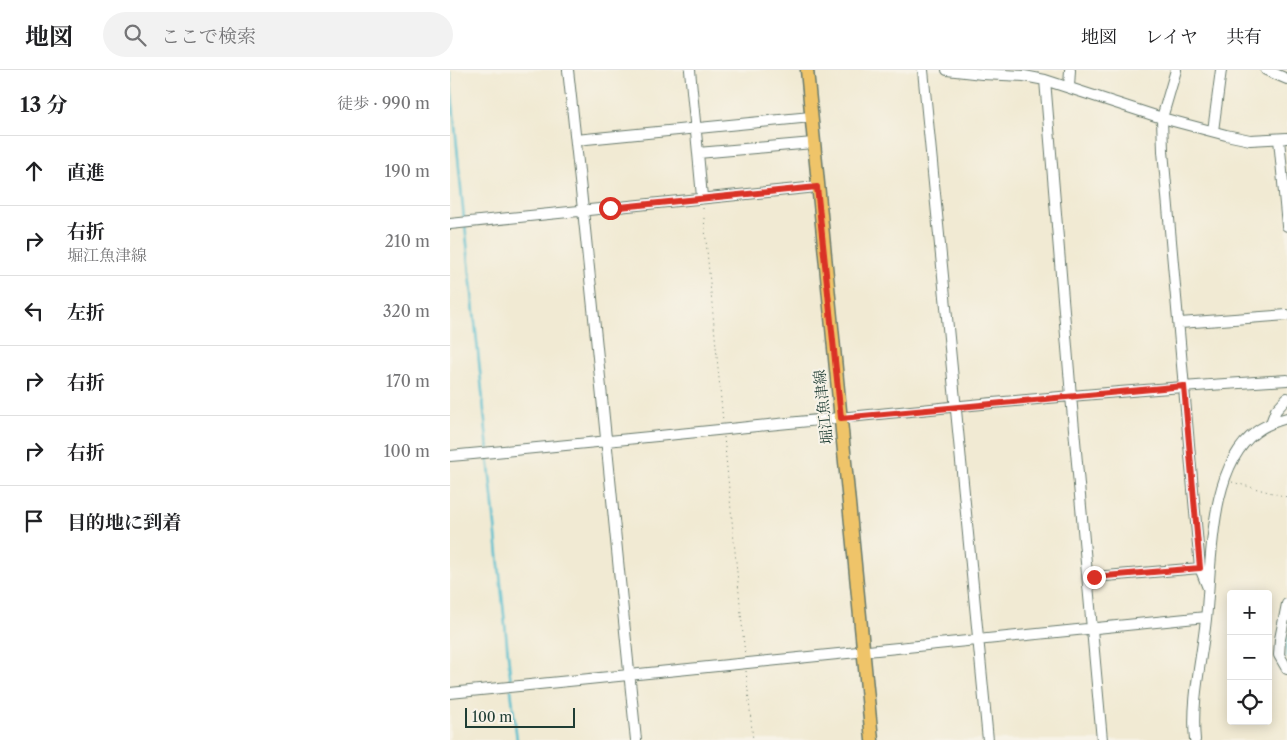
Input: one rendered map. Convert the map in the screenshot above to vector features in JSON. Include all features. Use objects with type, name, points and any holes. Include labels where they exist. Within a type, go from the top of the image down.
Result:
[{"type":"main road","name":"堀江魚津線","points":[[807,70],[872,740]]},
{"type":"street","points":[[568,70],[584,210],[605,442],[636,740]]},
{"type":"street","points":[[690,70],[702,197]]},
{"type":"street","points":[[923,70],[988,740]]},
{"type":"street","points":[[947,70],[1024,76],[1045,80],[1162,118],[1213,131],[1250,140],[1283,138],[1287,226]]},
{"type":"street","points":[[1069,87],[1070,70]]},
{"type":"street","points":[[1176,70],[1162,118],[1200,568],[1208,588]]},
{"type":"street","points":[[1213,131],[1221,70]]},
{"type":"street","points":[[1266,70],[1287,79]]},
{"type":"street","points":[[1045,80],[1070,396],[1102,740]]},
{"type":"street","points":[[576,140],[811,116]]},
{"type":"street","points":[[698,153],[813,143]]},
{"type":"street","points":[[450,224],[702,197],[817,187]]},
{"type":"street","points":[[1180,323],[1287,315]]},
{"type":"street","points":[[450,456],[956,406],[1184,386],[1287,380]]},
{"type":"street","points":[[1271,423],[1276,410],[1287,398]]},
{"type":"street","points":[[1195,740],[1195,697],[1206,617],[1216,506],[1237,454],[1254,432],[1271,423],[1287,418]]},
{"type":"street","points":[[1094,577],[1200,568]]},
{"type":"street","points":[[1287,604],[1279,655],[1287,669]]},
{"type":"street","points":[[450,693],[1206,617]]},
{"type":"path","points":[[702,197],[753,740]]},
{"type":"path","points":[[1225,480],[1287,497]]},
{"type":"waterway","points":[[450,74],[464,219]]},
{"type":"waterway","points":[[465,224],[488,450]]},
{"type":"waterway","points":[[488,456],[511,684]]},
{"type":"waterway","points":[[1286,636],[1286,657]]},
{"type":"waterway","points":[[511,690],[517,740]]},
{"type":"route","points":[[610,208],[702,197],[817,187],[841,418],[1184,386],[1200,568],[1094,577]]}]
